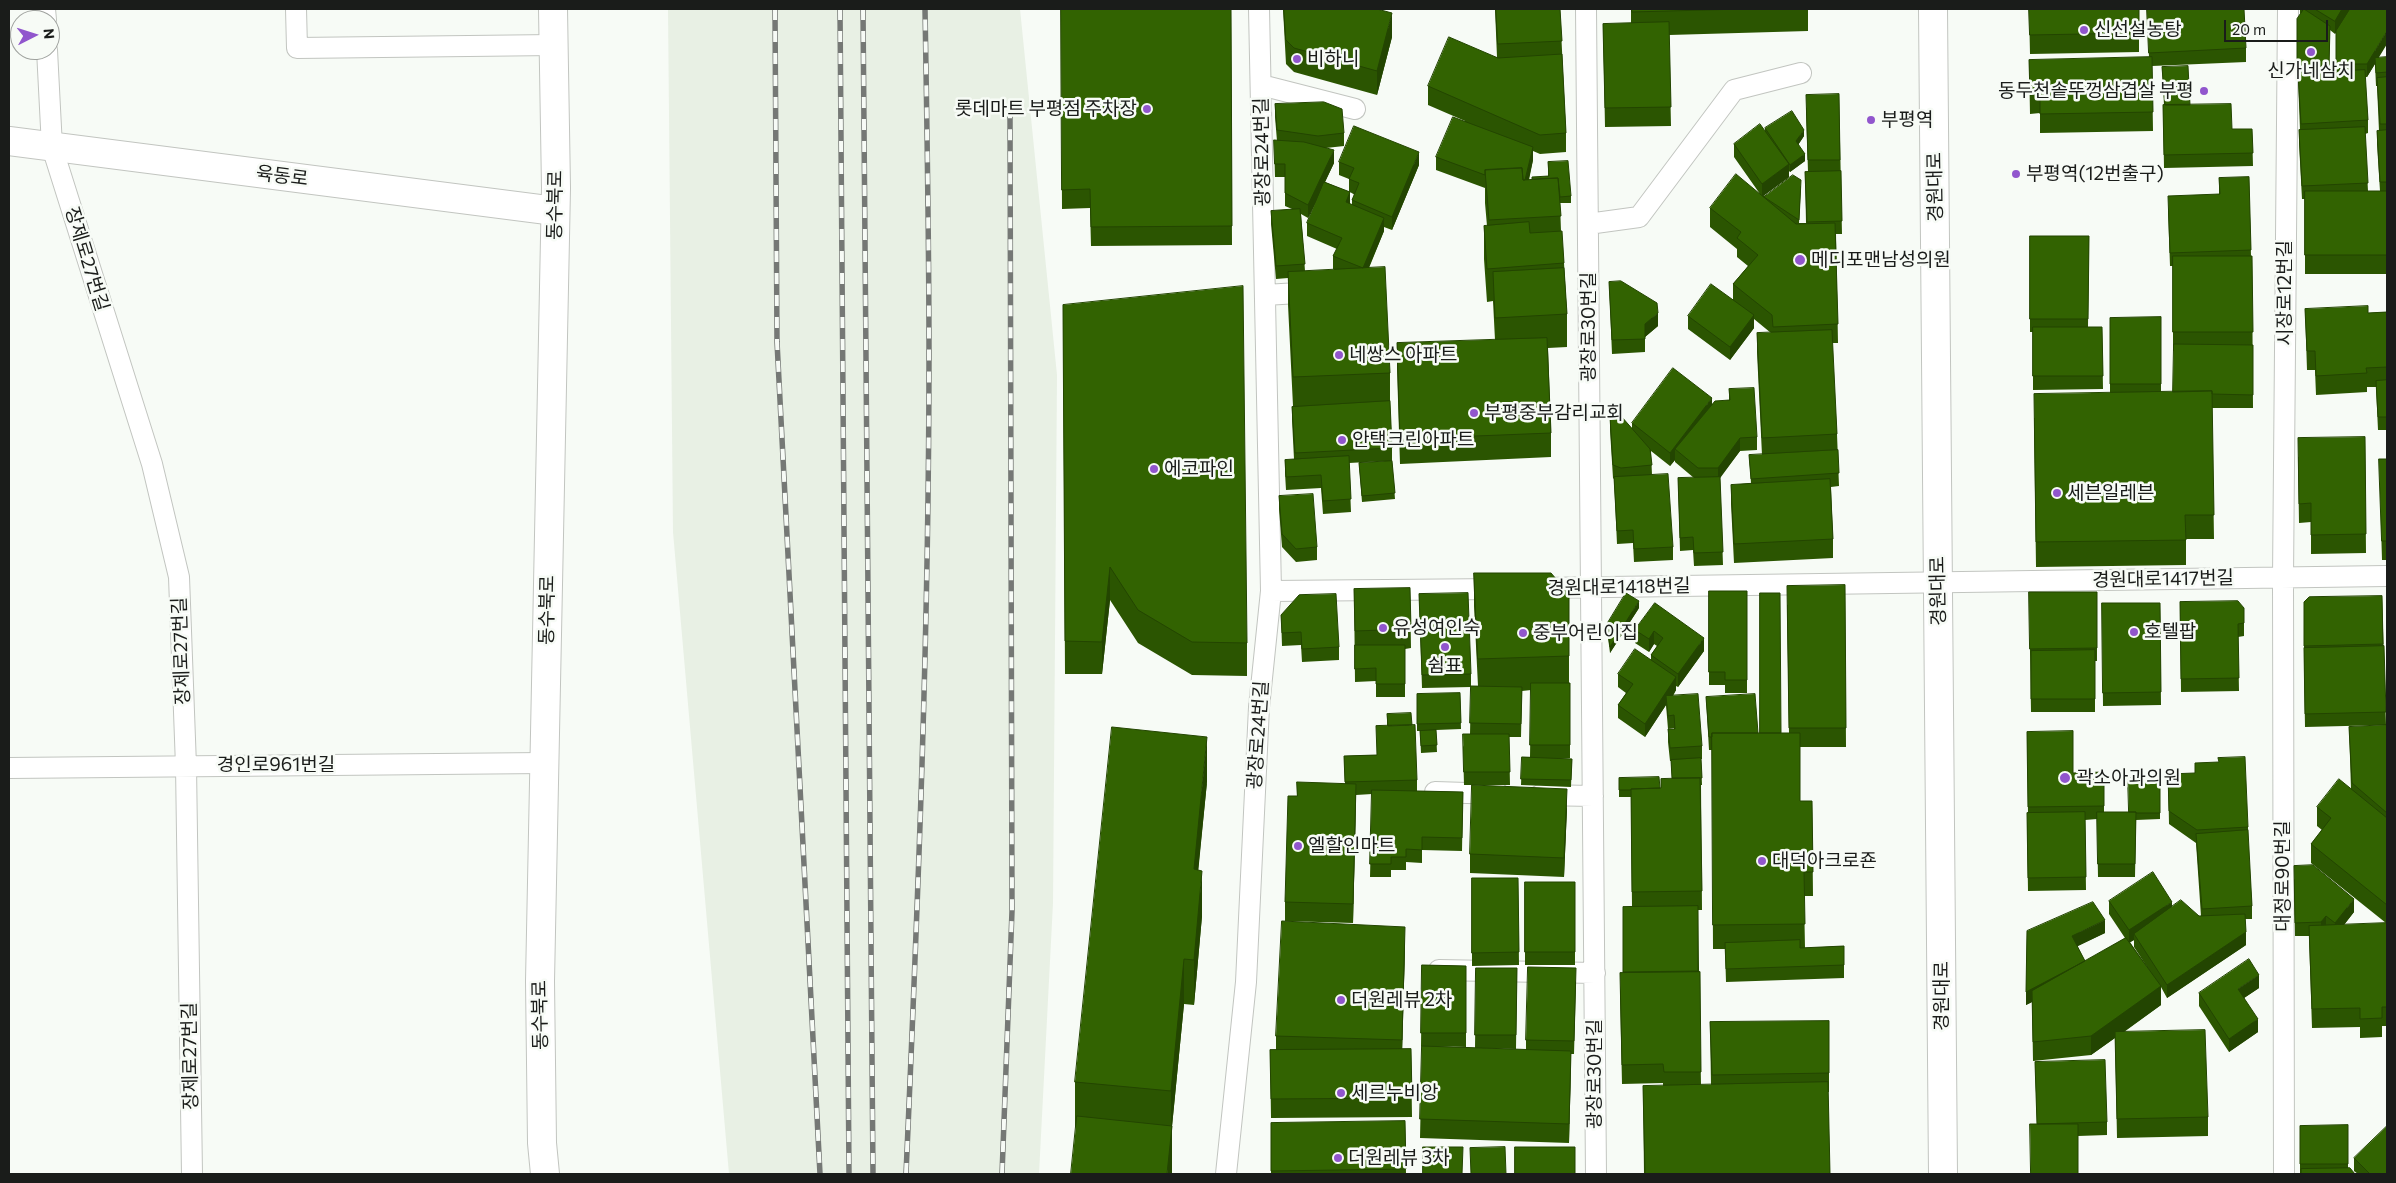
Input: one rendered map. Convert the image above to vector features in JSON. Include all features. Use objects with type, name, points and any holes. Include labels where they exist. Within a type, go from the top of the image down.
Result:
[{"type":"street","name":"동수북로","points":[[545,1174],[542,1143],[540,981],[555,211],[553,9]]},
{"type":"street","name":"경원대로","points":[[1933,9],[1943,1174]]},
{"type":"street","name":"육동로","points":[[9,141],[555,211]]},
{"type":"lane","points":[[296,9],[297,48],[554,46]]},
{"type":"lane","name":"광장로24번길","points":[[1226,1174],[1246,982],[1259,707],[1271,591],[1259,9]]},
{"type":"lane","name":"광장로30번길","points":[[1586,9],[1596,1174]]},
{"type":"lane","name":"시장로12번길","points":[[2283,577],[2288,9]]},
{"type":"lane","name":"장제로27번길","points":[[48,60],[52,147],[152,464],[179,577],[186,766],[192,1174]]},
{"type":"lane","points":[[1588,224],[1640,217],[1734,90],[1801,74]]},
{"type":"lane","points":[[1261,85],[1355,109]]},
{"type":"lane","points":[[1265,295],[1330,291]]},
{"type":"lane","name":"경원대로1417번길","points":[[1938,581],[2387,576]]},
{"type":"lane","name":"대정로90번길","points":[[2283,577],[2284,1174]]},
{"type":"lane","name":"경원대로1418번길","points":[[1271,591],[1591,588],[1938,581]]},
{"type":"lane","name":"경인로961번길","points":[[9,768],[544,763]]},
{"type":"lane","points":[[1424,792],[1594,796]]},
{"type":"lane","points":[[1432,970],[1594,973]]},
{"type":"shaded area","points":[[668,9],[1020,9],[1057,375],[1053,903],[1039,1174],[729,1174],[673,532]]},
{"type":"building","name":"롯데마트 부평점 주차장","points":[[1061,9],[1231,9],[1232,226],[1091,227],[1090,189],[1062,190]]},
{"type":"building","points":[[1284,9],[1377,9],[1392,13],[1377,71],[1294,48],[1286,40]]},
{"type":"building","points":[[1496,9],[1560,9],[1562,41],[1498,44]]},
{"type":"building","points":[[1632,9],[1742,9],[1632,12]]},
{"type":"building","points":[[2029,9],[2139,9],[2139,33],[2030,35]]},
{"type":"building","points":[[2147,9],[2244,9],[2246,48],[2149,53]]},
{"type":"building","points":[[2304,9],[2330,26],[2329,66],[2297,65],[2297,19]]},
{"type":"building","points":[[2315,9],[2342,9],[2335,21]]},
{"type":"building","points":[[2350,9],[2387,9],[2387,31],[2367,64],[2336,64],[2336,31]]},
{"type":"building","points":[[1669,22],[1671,107],[1605,108],[1603,24]]},
{"type":"building","points":[[1449,37],[1498,58],[1562,54],[1566,133],[1540,135],[1428,86]]},
{"type":"building","points":[[2152,57],[2153,112],[2040,114],[2040,94],[2030,95],[2029,60]]},
{"type":"building","points":[[2387,57],[2387,72],[2376,73],[2375,58]]},
{"type":"building","points":[[2188,66],[2190,105],[2165,105],[2162,67]]},
{"type":"building","points":[[2365,70],[2368,120],[2301,124],[2298,73]]},
{"type":"building","points":[[2387,77],[2387,124],[2380,124],[2377,78]]},
{"type":"building","points":[[1839,94],[1840,160],[1808,160],[1806,95]]},
{"type":"building","points":[[1324,102],[1342,109],[1344,133],[1318,136],[1277,130],[1275,104]]},
{"type":"building","points":[[2231,104],[2232,129],[2252,129],[2253,153],[2164,155],[2163,105]]},
{"type":"building","points":[[1792,111],[1804,130],[1796,141],[1805,154],[1790,165],[1765,128]]},
{"type":"building","points":[[1453,117],[1533,147],[1525,180],[1523,180],[1522,168],[1485,170],[1485,175],[1436,157]]},
{"type":"building","points":[[1760,124],[1789,164],[1762,184],[1734,144]]},
{"type":"building","points":[[1354,126],[1419,152],[1392,217],[1352,200],[1359,183],[1349,179],[1354,168],[1339,162]]},
{"type":"building","points":[[2365,127],[2368,183],[2302,186],[2299,130]]},
{"type":"building","points":[[2387,130],[2387,182],[2380,182],[2377,131]]},
{"type":"building","points":[[1274,140],[1304,142],[1334,150],[1308,205],[1285,193],[1285,164],[1275,164]]},
{"type":"building","points":[[1568,161],[1571,196],[1560,197],[1558,178],[1532,179],[1532,177],[1549,176],[1548,162]]},
{"type":"building","points":[[1522,168],[1523,180],[1558,178],[1561,216],[1489,220],[1485,170]]},
{"type":"building","points":[[1841,171],[1842,221],[1807,222],[1805,172]]},
{"type":"building","points":[[1736,174],[1796,224],[1835,223],[1838,324],[1773,327],[1772,315],[1733,284],[1758,255],[1737,238],[1741,232],[1710,208]]},
{"type":"building","points":[[1793,175],[1801,180],[1799,220],[1764,197]]},
{"type":"building","points":[[2249,177],[2251,250],[2170,253],[2168,196],[2220,194],[2219,178]]},
{"type":"building","points":[[1324,182],[1350,192],[1346,202],[1384,218],[1363,268],[1333,256],[1342,238],[1307,223]]},
{"type":"building","points":[[2305,191],[2387,191],[2387,255],[2305,255]]},
{"type":"building","points":[[1300,209],[1305,264],[1276,266],[1271,211]]},
{"type":"building","points":[[1529,222],[1530,233],[1562,231],[1564,263],[1487,269],[1484,226]]},
{"type":"building","points":[[2030,236],[2089,236],[2088,319],[2030,319]]},
{"type":"building","points":[[2173,256],[2252,256],[2253,332],[2173,332]]},
{"type":"building","name":"네쌍스 아파트","points":[[1385,267],[1390,373],[1293,377],[1288,272]]},
{"type":"building","points":[[1564,268],[1567,314],[1495,318],[1493,272]]},
{"type":"building","points":[[1621,281],[1657,303],[1658,313],[1645,324],[1645,339],[1612,340],[1609,282]]},
{"type":"building","points":[[1711,284],[1754,315],[1730,347],[1688,316]]},
{"type":"building","name":"에코파인","points":[[1243,286],[1247,643],[1192,642],[1138,610],[1110,567],[1102,642],[1065,641],[1063,305]]},
{"type":"building","points":[[2368,306],[2368,313],[2387,312],[2387,367],[2366,368],[2367,373],[2316,376],[2315,351],[2307,351],[2305,309]]},
{"type":"building","points":[[2161,317],[2161,384],[2110,384],[2110,318]]},
{"type":"building","points":[[2033,327],[2102,327],[2103,376],[2033,376]]},
{"type":"building","points":[[1832,330],[1837,434],[1762,438],[1757,333]]},
{"type":"building","name":"부평중부감리교회","points":[[1547,338],[1551,433],[1400,439],[1397,343]]},
{"type":"building","points":[[2174,344],[2253,345],[2253,395],[2212,394],[2212,391],[2173,392]]},
{"type":"building","points":[[1673,368],[1712,398],[1670,453],[1632,423]]},
{"type":"building","points":[[2387,380],[2387,417],[2378,417],[2376,381]]},
{"type":"building","points":[[1754,388],[1757,437],[1740,438],[1718,468],[1698,468],[1675,449],[1715,401],[1730,400],[1729,389]]},
{"type":"building","points":[[2212,391],[2214,515],[2185,515],[2186,540],[2036,542],[2034,394]]},
{"type":"building","name":"안택크린아파트","points":[[1390,401],[1392,448],[1295,453],[1292,407]]},
{"type":"building","points":[[1621,416],[1650,449],[1652,465],[1621,468],[1613,465],[1610,417]]},
{"type":"building","points":[[2365,437],[2366,534],[2311,535],[2311,503],[2299,504],[2298,438]]},
{"type":"building","points":[[1838,450],[1839,473],[1751,479],[1749,455]]},
{"type":"building","points":[[1349,456],[1351,499],[1323,501],[1321,475],[1286,477],[1285,460]]},
{"type":"building","points":[[2379,459],[2387,459],[2387,541],[2382,541]]},
{"type":"building","points":[[1392,461],[1395,493],[1362,496],[1359,463]]},
{"type":"building","points":[[1668,474],[1673,547],[1634,549],[1633,530],[1617,531],[1614,477]]},
{"type":"building","points":[[1720,477],[1723,552],[1694,553],[1693,537],[1680,538],[1678,478]]},
{"type":"building","points":[[1830,479],[1833,539],[1734,544],[1731,485]]},
{"type":"building","points":[[1313,494],[1317,547],[1296,549],[1282,534],[1279,496]]},
{"type":"building","points":[[1474,573],[1551,573],[1569,594],[1569,656],[1478,659]]},
{"type":"building","points":[[1845,585],[1846,728],[1789,728],[1787,586]]},
{"type":"building","points":[[1410,588],[1411,629],[1355,631],[1354,589]]},
{"type":"building","points":[[1709,591],[1747,591],[1747,680],[1725,680],[1725,672],[1709,672]]},
{"type":"building","points":[[2029,592],[2097,592],[2097,648],[2030,649]]},
{"type":"building","name":"쉼표","points":[[1468,593],[1471,674],[1422,675],[1419,594]]},
{"type":"building","points":[[1626,593],[1639,601],[1610,647],[1607,624]]},
{"type":"building","points":[[1760,593],[1780,593],[1781,733],[1760,733]]},
{"type":"building","points":[[1336,594],[1339,647],[1302,649],[1301,632],[1282,633],[1281,615],[1299,595]]},
{"type":"building","points":[[2382,596],[2383,644],[2304,646],[2304,602],[2309,597]]},
{"type":"building","points":[[2238,601],[2244,608],[2244,623],[2238,624],[2239,678],[2181,679],[2180,602]]},
{"type":"building","points":[[1655,603],[1704,638],[1678,674],[1651,655],[1663,638],[1654,631],[1649,639],[1635,630]]},
{"type":"building","points":[[2102,603],[2160,603],[2161,692],[2103,693]]},
{"type":"building","points":[[1355,645],[1405,645],[1405,684],[1376,684],[1376,668],[1355,669]]},
{"type":"building","points":[[2384,646],[2386,712],[2305,714],[2304,648]]},
{"type":"building","points":[[1635,649],[1676,677],[1645,724],[1618,705],[1633,684],[1618,674]]},
{"type":"building","points":[[2095,650],[2095,699],[2031,699],[2031,651]]},
{"type":"building","points":[[1531,683],[1570,683],[1570,745],[1530,745]]},
{"type":"building","points":[[1471,686],[1522,687],[1521,724],[1470,723]]},
{"type":"building","points":[[1460,693],[1461,723],[1417,724],[1417,694]]},
{"type":"building","points":[[1698,694],[1702,746],[1670,748],[1668,729],[1675,729],[1674,715],[1668,716],[1666,696]]},
{"type":"building","points":[[1755,694],[1758,733],[1712,733],[1712,737],[1709,737],[1706,697]]},
{"type":"building","points":[[1411,713],[1412,725],[1388,726],[1387,714]]},
{"type":"building","points":[[1415,725],[1417,780],[1345,782],[1344,756],[1377,755],[1376,726]]},
{"type":"building","points":[[2387,725],[2387,813],[2352,783],[2349,727]]},
{"type":"building","points":[[1112,727],[1207,737],[1194,869],[1202,871],[1194,960],[1184,959],[1171,1091],[1075,1082]]},
{"type":"building","points":[[1436,730],[1437,745],[1421,746],[1420,731]]},
{"type":"building","points":[[2073,731],[2073,773],[2104,772],[2104,806],[2028,807],[2027,732]]},
{"type":"building","name":"대덕아크로죤","points":[[1712,733],[1800,733],[1800,801],[1812,801],[1813,872],[1804,872],[1805,924],[1713,925]]},
{"type":"building","points":[[1463,734],[1509,734],[1510,772],[1464,772]]},
{"type":"building","points":[[1522,757],[1572,759],[1571,780],[1521,779]]},
{"type":"building","points":[[2245,757],[2248,827],[2197,830],[2169,811],[2168,774],[2195,773],[2195,763],[2219,762],[2218,758]]},
{"type":"building","points":[[1701,758],[1702,778],[1672,778],[1671,760]]},
{"type":"building","points":[[1659,777],[1660,788],[1619,790],[1619,778]]},
{"type":"building","points":[[1700,778],[1702,891],[1632,892],[1631,789],[1661,788],[1661,779]]},
{"type":"building","points":[[2128,778],[2160,778],[2160,813],[2129,812]]},
{"type":"building","points":[[2339,779],[2387,818],[2387,905],[2311,844],[2331,818],[2317,807]]},
{"type":"building","points":[[1297,782],[1356,784],[1353,904],[1285,902],[1288,796],[1297,796]]},
{"type":"building","points":[[1472,785],[1567,789],[1564,858],[1470,854]]},
{"type":"building","points":[[1372,790],[1463,792],[1462,838],[1422,837],[1422,850],[1406,849],[1406,857],[1391,857],[1391,864],[1370,864]]},
{"type":"building","points":[[2085,812],[2086,877],[2028,878],[2027,813]]},
{"type":"building","points":[[2097,812],[2136,812],[2135,864],[2098,864]]},
{"type":"building","points":[[2248,830],[2252,906],[2202,909],[2196,834]]},
{"type":"building","points":[[2313,865],[2354,899],[2335,923],[2326,916],[2321,922],[2295,923],[2294,866]]},
{"type":"building","points":[[2153,872],[2172,902],[2129,930],[2109,901]]},
{"type":"building","points":[[1472,878],[1518,878],[1519,952],[1472,953]]},
{"type":"building","points":[[1525,882],[1575,882],[1575,952],[1525,952]]},
{"type":"building","points":[[2181,900],[2199,916],[2245,914],[2246,932],[2167,985],[2134,934]]},
{"type":"building","points":[[2093,902],[2105,920],[2072,936],[2085,961],[2026,992],[2027,931]]},
{"type":"building","points":[[1698,906],[1698,971],[1623,972],[1623,907]]},
{"type":"building","name":"더원레뷰 2차","points":[[1282,921],[1405,927],[1402,1040],[1276,1036]]},
{"type":"building","points":[[2387,923],[2387,1007],[2382,1007],[2382,1018],[2360,1019],[2360,1008],[2312,1009],[2309,926]]},
{"type":"building","points":[[2126,938],[2161,986],[2091,1036],[2033,1042],[2032,991]]},
{"type":"building","points":[[1800,940],[1800,948],[1844,946],[1844,965],[1726,969],[1725,943]]},
{"type":"building","points":[[2249,959],[2259,975],[2238,989],[2258,1019],[2229,1039],[2199,993]]},
{"type":"building","points":[[1422,965],[1466,966],[1466,1033],[1421,1033]]},
{"type":"building","points":[[1528,967],[1576,968],[1574,1041],[1526,1040]]},
{"type":"building","points":[[1476,968],[1517,968],[1516,1035],[1475,1035]]},
{"type":"building","points":[[1700,972],[1701,1072],[1664,1072],[1663,1064],[1622,1065],[1620,973]]},
{"type":"building","points":[[1829,1021],[1829,1073],[1712,1075],[1710,1022]]},
{"type":"building","points":[[2205,1030],[2208,1117],[2117,1119],[2115,1032]]},
{"type":"building","points":[[1422,1046],[1571,1051],[1569,1124],[1420,1119]]},
{"type":"building","name":"세르누비앙","points":[[1411,1049],[1412,1098],[1271,1099],[1270,1050]]},
{"type":"building","points":[[2105,1060],[2107,1122],[2037,1124],[2035,1062]]},
{"type":"building","points":[[1828,1082],[1830,1174],[1645,1174],[1643,1086]]},
{"type":"building","points":[[1077,1116],[1172,1126],[1167,1174],[1071,1174]]},
{"type":"building","name":"더원레뷰 3차","points":[[1405,1121],[1406,1169],[1271,1171],[1271,1123]]},
{"type":"building","points":[[2030,1124],[2078,1124],[2078,1174],[2031,1174]]},
{"type":"building","points":[[2348,1125],[2348,1164],[2300,1164],[2300,1126]]},
{"type":"building","points":[[2387,1126],[2387,1174],[2370,1174],[2354,1158]]},
{"type":"building","points":[[1423,1147],[1463,1147],[1462,1174],[1423,1174]]},
{"type":"building","points":[[1505,1147],[1506,1174],[1471,1174],[1470,1148]]},
{"type":"building","points":[[1515,1147],[1575,1147],[1575,1174],[1515,1174]]},
{"type":"building","points":[[2350,1168],[2355,1174],[2301,1174],[2301,1169]]},
{"type":"railway","points":[[775,9],[777,342],[820,1174]]},
{"type":"railway","points":[[840,9],[849,1174]]},
{"type":"railway","points":[[863,9],[873,1174]]},
{"type":"railway","points":[[906,1174],[919,867],[929,457],[925,9]]},
{"type":"railway","points":[[1002,1174],[1012,911],[1010,113]]},
{"type":"place","name":"신선설농탕","points":[[2084,30]]},
{"type":"place","name":"신가네삼치","points":[[2311,52]]},
{"type":"place","name":"비하니","points":[[1297,59]]},
{"type":"place","name":"동두천솥뚜껑삼겹살 부평","points":[[2204,91]]},
{"type":"place","name":"롯데마트 부평점 주차장","points":[[1147,109]]},
{"type":"place","name":"부평역","points":[[1871,120]]},
{"type":"place","name":"부평역(12번출구)","points":[[2016,174]]},
{"type":"place","name":"메디포맨남성의원","points":[[1800,260]]},
{"type":"place","name":"네쌍스 아파트","points":[[1339,355]]},
{"type":"place","name":"부평중부감리교회","points":[[1474,413]]},
{"type":"place","name":"안택크린아파트","points":[[1342,440]]},
{"type":"place","name":"에코파인","points":[[1154,469]]},
{"type":"place","name":"세븐일레븐","points":[[2057,493]]},
{"type":"place","name":"유성여인숙","points":[[1383,628]]},
{"type":"place","name":"호텔팝","points":[[2134,632]]},
{"type":"place","name":"중부어린이집","points":[[1523,633]]},
{"type":"place","name":"쉼표","points":[[1445,647]]},
{"type":"place","name":"곽소아과의원","points":[[2065,778]]},
{"type":"place","name":"엘할인마트","points":[[1298,846]]},
{"type":"place","name":"대덕아크로죤","points":[[1762,861]]},
{"type":"place","name":"더원레뷰 2차","points":[[1341,1000]]},
{"type":"place","name":"세르누비앙","points":[[1341,1093]]},
{"type":"place","name":"더원레뷰 3차","points":[[1338,1158]]}]
